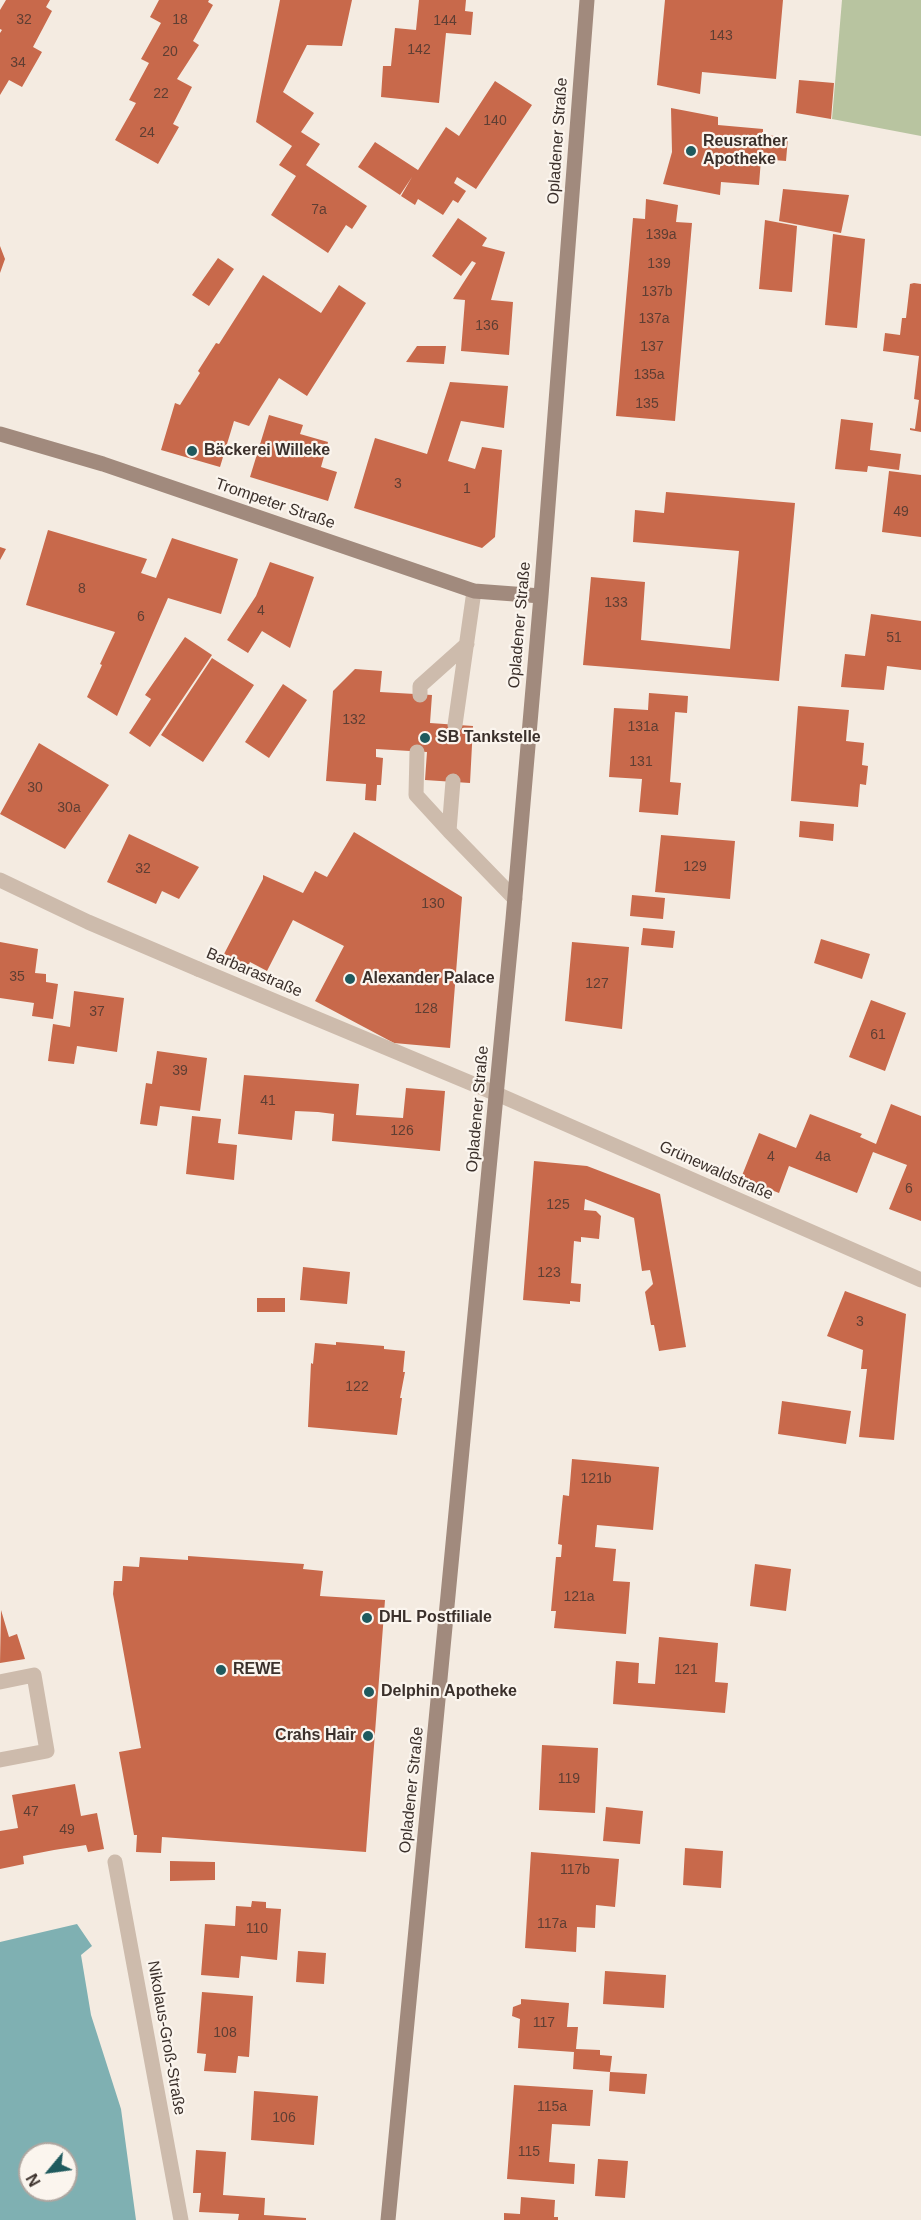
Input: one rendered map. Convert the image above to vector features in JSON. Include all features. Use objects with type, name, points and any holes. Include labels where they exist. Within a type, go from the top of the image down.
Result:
[{"type":"main road","name":"Opladener Straße","points":[[388,2220],[515,899],[587,0]]},
{"type":"main road","name":"Trompeter Straße","points":[[0,434],[112,468],[474,591],[541,596]]},
{"type":"street","points":[[455,725],[474,591]]},
{"type":"street","points":[[420,694],[420,686],[467,644]]},
{"type":"street","points":[[417,752],[416,795],[515,899]]},
{"type":"street","points":[[448,831],[453,781]]},
{"type":"street","name":"Barbarastraße","points":[[0,880],[88,922],[497,1094]]},
{"type":"street","name":"Grünewaldstraße","points":[[497,1094],[921,1280]]},
{"type":"street","points":[[0,1682],[34,1676],[47,1751],[0,1760]]},
{"type":"street","name":"Nikolaus-Groß-Straße","points":[[115,1862],[181,2220]]},
{"type":"green space","points":[[842,0],[921,0],[921,136],[832,119]]},
{"type":"water","points":[[77,1924],[92,1946],[81,1955],[91,2015],[121,2109],[136,2220],[0,2220],[0,1942]]},
{"type":"building","points":[[6,0],[50,0],[46,7],[52,11],[33,47],[42,52],[22,87],[9,80],[0,95],[0,33],[2,30],[0,29],[0,10]]},
{"type":"building","points":[[159,0],[209,0],[208,2],[213,5],[193,41],[199,45],[177,79],[192,87],[173,124],[179,127],[158,164],[115,140],[136,103],[129,100],[149,63],[141,59],[161,23],[150,17]]},
{"type":"building","points":[[280,0],[352,0],[342,46],[307,45],[283,92],[314,113],[301,132],[320,144],[306,165],[367,206],[352,229],[346,225],[328,253],[271,215],[296,176],[279,165],[292,146],[256,122]]},
{"type":"building","points":[[419,0],[466,0],[465,11],[473,12],[471,35],[446,33],[439,103],[381,97],[383,66],[391,66],[395,28],[416,30]]},
{"type":"building","points":[[665,0],[783,0],[776,79],[702,72],[700,94],[657,85]]},
{"type":"building","points":[[799,80],[834,83],[831,119],[796,113]]},
{"type":"building","points":[[495,81],[532,105],[476,189],[457,177],[454,183],[466,191],[458,203],[453,200],[443,215],[418,199],[415,205],[401,196],[412,177],[400,195],[358,167],[375,142],[418,170],[446,127],[459,136]]},
{"type":"building","points":[[671,108],[718,117],[718,125],[763,129],[763,135],[788,137],[786,161],[761,159],[759,185],[721,182],[720,195],[663,184],[672,152]]},
{"type":"building","points":[[783,189],[849,195],[841,233],[779,221]]},
{"type":"building","points":[[646,199],[678,205],[676,222],[692,223],[675,421],[616,416],[633,218],[645,219]]},
{"type":"building","points":[[458,218],[487,238],[482,246],[505,252],[491,300],[513,302],[509,355],[461,351],[465,300],[453,299],[476,263],[472,261],[461,276],[432,256]]},
{"type":"building","points":[[765,220],[797,226],[792,292],[759,289]]},
{"type":"building","points":[[833,234],[865,239],[857,328],[825,325]]},
{"type":"building","points":[[0,246],[5,259],[0,273]]},
{"type":"building","points":[[218,258],[234,269],[209,306],[192,295]]},
{"type":"building","points":[[263,275],[321,313],[339,285],[366,303],[307,396],[279,378],[249,426],[234,421],[220,467],[161,450],[175,403],[180,405],[200,373],[198,371],[216,343],[219,344]]},
{"type":"building","points":[[910,284],[921,284],[921,432],[910,430],[910,428],[915,429],[919,400],[914,399],[919,356],[883,351],[885,333],[900,335],[902,318],[906,318]]},
{"type":"building","points":[[417,346],[446,346],[444,364],[406,362]]},
{"type":"building","points":[[450,382],[508,386],[504,428],[461,421],[448,461],[475,469],[482,447],[502,450],[495,537],[482,548],[354,508],[375,438],[427,454]]},
{"type":"building","points":[[269,415],[303,425],[300,434],[328,442],[321,467],[337,472],[328,501],[250,477]]},
{"type":"building","points":[[841,419],[873,423],[870,450],[901,454],[899,470],[868,466],[867,472],[835,469]]},
{"type":"building","points":[[889,471],[921,475],[921,537],[882,532]]},
{"type":"building","points":[[666,492],[795,503],[779,681],[583,665],[591,577],[645,582],[641,640],[730,649],[739,551],[633,542],[635,510],[664,513]]},
{"type":"building","points":[[48,530],[147,559],[141,573],[156,578],[172,538],[238,559],[221,614],[168,598],[117,716],[87,697],[115,632],[26,605]]},
{"type":"building","points":[[0,547],[6,549],[0,560]]},
{"type":"building","points":[[270,562],[314,577],[290,648],[262,631],[248,653],[227,640],[256,596]]},
{"type":"building","points":[[871,614],[921,621],[921,670],[887,666],[884,690],[841,687],[845,654],[865,656]]},
{"type":"building","points":[[185,637],[212,655],[150,747],[129,733],[151,699],[145,695]]},
{"type":"building","points":[[212,658],[254,685],[203,762],[161,735]]},
{"type":"building","points":[[355,669],[382,671],[380,692],[432,695],[430,723],[473,726],[470,783],[425,780],[427,752],[376,749],[376,757],[383,758],[381,785],[377,785],[376,801],[365,800],[366,784],[326,781],[333,691]]},
{"type":"building","points":[[283,684],[307,700],[269,758],[245,742]]},
{"type":"building","points":[[649,693],[688,696],[687,713],[675,712],[670,782],[681,783],[678,815],[639,812],[642,779],[609,777],[614,708],[648,710]]},
{"type":"building","points":[[798,706],[849,710],[846,741],[864,743],[862,765],[868,766],[866,785],[860,784],[858,807],[791,801]]},
{"type":"building","points":[[39,743],[109,785],[65,849],[0,814]]},
{"type":"building","points":[[800,821],[834,824],[833,841],[799,837]]},
{"type":"building","points":[[354,832],[462,897],[450,1048],[394,1043],[315,1001],[344,946],[293,920],[267,971],[250,962],[248,966],[224,954],[263,875],[303,893],[315,871],[327,877]]},
{"type":"building","points":[[129,834],[199,867],[179,899],[162,891],[156,904],[107,882]]},
{"type":"building","points":[[661,835],[735,841],[730,899],[655,892]]},
{"type":"building","points":[[632,895],[665,898],[663,919],[630,916]]},
{"type":"building","points":[[643,928],[675,931],[673,948],[641,945]]},
{"type":"building","points":[[821,939],[870,954],[862,979],[814,963]]},
{"type":"building","points":[[0,942],[38,949],[35,973],[46,974],[46,982],[58,984],[53,1019],[32,1016],[34,1003],[0,998]]},
{"type":"building","points":[[572,942],[629,947],[622,1029],[565,1021]]},
{"type":"building","points":[[74,991],[124,998],[117,1052],[77,1046],[74,1064],[48,1061],[53,1024],[70,1027]]},
{"type":"building","points":[[871,1000],[906,1013],[885,1071],[849,1057]]},
{"type":"building","points":[[157,1051],[207,1058],[200,1111],[160,1106],[157,1126],[140,1124],[146,1083],[152,1084]]},
{"type":"building","points":[[244,1075],[359,1084],[356,1115],[403,1118],[406,1088],[445,1091],[440,1151],[332,1141],[334,1114],[318,1112],[295,1111],[292,1140],[238,1134]]},
{"type":"building","points":[[891,1104],[921,1116],[921,1221],[889,1209],[907,1165],[873,1152],[857,1193],[789,1166],[779,1193],[741,1178],[759,1133],[796,1148],[810,1114],[862,1134],[860,1137],[876,1144]]},
{"type":"building","points":[[192,1116],[221,1119],[218,1143],[237,1145],[234,1180],[186,1174]]},
{"type":"building","points":[[534,1161],[587,1166],[660,1194],[686,1347],[659,1351],[645,1292],[653,1284],[650,1270],[642,1271],[634,1218],[585,1199],[584,1210],[596,1211],[601,1216],[599,1239],[581,1237],[581,1242],[574,1241],[571,1283],[581,1284],[580,1302],[570,1301],[570,1304],[523,1300]]},
{"type":"building","points":[[303,1267],[350,1272],[347,1304],[300,1300]]},
{"type":"building","points":[[845,1291],[906,1314],[894,1440],[859,1437],[867,1369],[861,1369],[863,1350],[827,1336]]},
{"type":"building","points":[[257,1298],[285,1298],[285,1312],[257,1312]]},
{"type":"building","points":[[336,1342],[384,1346],[384,1349],[405,1351],[403,1372],[405,1372],[397,1435],[308,1427],[311,1363],[313,1364],[315,1343],[336,1345]]},
{"type":"building","points":[[782,1401],[851,1411],[846,1444],[778,1434]]},
{"type":"building","points":[[572,1459],[659,1467],[653,1530],[597,1525],[595,1547],[616,1549],[613,1581],[630,1582],[626,1634],[554,1628],[556,1611],[551,1611],[556,1557],[561,1557],[562,1545],[558,1544],[563,1495],[569,1496]]},
{"type":"building","name":"REWE","points":[[188,1556],[304,1564],[303,1569],[323,1571],[320,1596],[385,1600],[366,1852],[162,1837],[161,1853],[136,1852],[137,1835],[134,1835],[119,1752],[141,1748],[113,1594],[114,1581],[122,1581],[123,1566],[139,1567],[140,1557],[188,1560]]},
{"type":"building","points":[[755,1564],[791,1569],[786,1611],[750,1606]]},
{"type":"building","points":[[1,1610],[9,1637],[17,1634],[25,1659],[0,1663]]},
{"type":"building","points":[[659,1637],[718,1643],[715,1682],[728,1683],[725,1713],[613,1704],[616,1661],[639,1663],[638,1683],[655,1684]]},
{"type":"building","points":[[542,1745],[598,1748],[595,1813],[539,1810]]},
{"type":"building","points":[[75,1784],[81,1816],[97,1813],[104,1849],[88,1852],[86,1845],[54,1850],[23,1856],[24,1864],[0,1869],[0,1831],[18,1828],[12,1795]]},
{"type":"building","points":[[606,1807],[643,1811],[640,1844],[603,1841]]},
{"type":"building","points":[[685,1848],[723,1851],[721,1888],[683,1885]]},
{"type":"building","points":[[531,1852],[619,1859],[615,1907],[596,1905],[595,1928],[577,1927],[576,1952],[525,1948]]},
{"type":"building","points":[[170,1861],[215,1862],[215,1880],[170,1881]]},
{"type":"building","points":[[252,1901],[266,1902],[266,1908],[281,1909],[277,1960],[241,1956],[239,1978],[201,1975],[205,1924],[235,1926],[236,1906],[251,1907]]},
{"type":"building","points":[[298,1951],[326,1953],[324,1984],[296,1982]]},
{"type":"building","points":[[605,1971],[666,1975],[664,2008],[603,2004]]},
{"type":"building","points":[[202,1992],[253,1996],[249,2057],[238,2056],[236,2073],[204,2071],[206,2054],[197,2053]]},
{"type":"building","points":[[521,1999],[569,2003],[567,2027],[578,2027],[576,2049],[600,2050],[600,2055],[612,2056],[610,2072],[573,2069],[574,2052],[518,2048],[520,2019],[512,2016],[513,2007],[521,2004]]},
{"type":"building","points":[[610,2072],[647,2074],[645,2094],[609,2091]]},
{"type":"building","points":[[514,2085],[593,2090],[590,2126],[552,2124],[549,2162],[575,2164],[574,2184],[507,2179]]},
{"type":"building","points":[[254,2091],[318,2096],[314,2145],[251,2140]]},
{"type":"building","points":[[196,2150],[226,2152],[223,2195],[265,2198],[264,2215],[306,2218],[306,2220],[238,2220],[239,2214],[199,2212],[201,2193],[193,2193]]},
{"type":"building","points":[[598,2159],[628,2161],[625,2198],[595,2196]]},
{"type":"building","points":[[521,2197],[555,2200],[554,2217],[558,2217],[558,2220],[504,2220],[504,2213],[520,2214]]},
{"type":"place","name":"Reusrather Apotheke","points":[[691,151]]},
{"type":"place","name":"Bäckerei Willeke","points":[[192,451]]},
{"type":"place","name":"SB Tankstelle","points":[[425,738]]},
{"type":"place","name":"Alexander Palace","points":[[350,979]]},
{"type":"place","name":"DHL Postfiliale","points":[[367,1618]]},
{"type":"place","name":"REWE","points":[[221,1670]]},
{"type":"place","name":"Delphin Apotheke","points":[[369,1692]]},
{"type":"place","name":"Crahs Hair","points":[[368,1736]]}]
